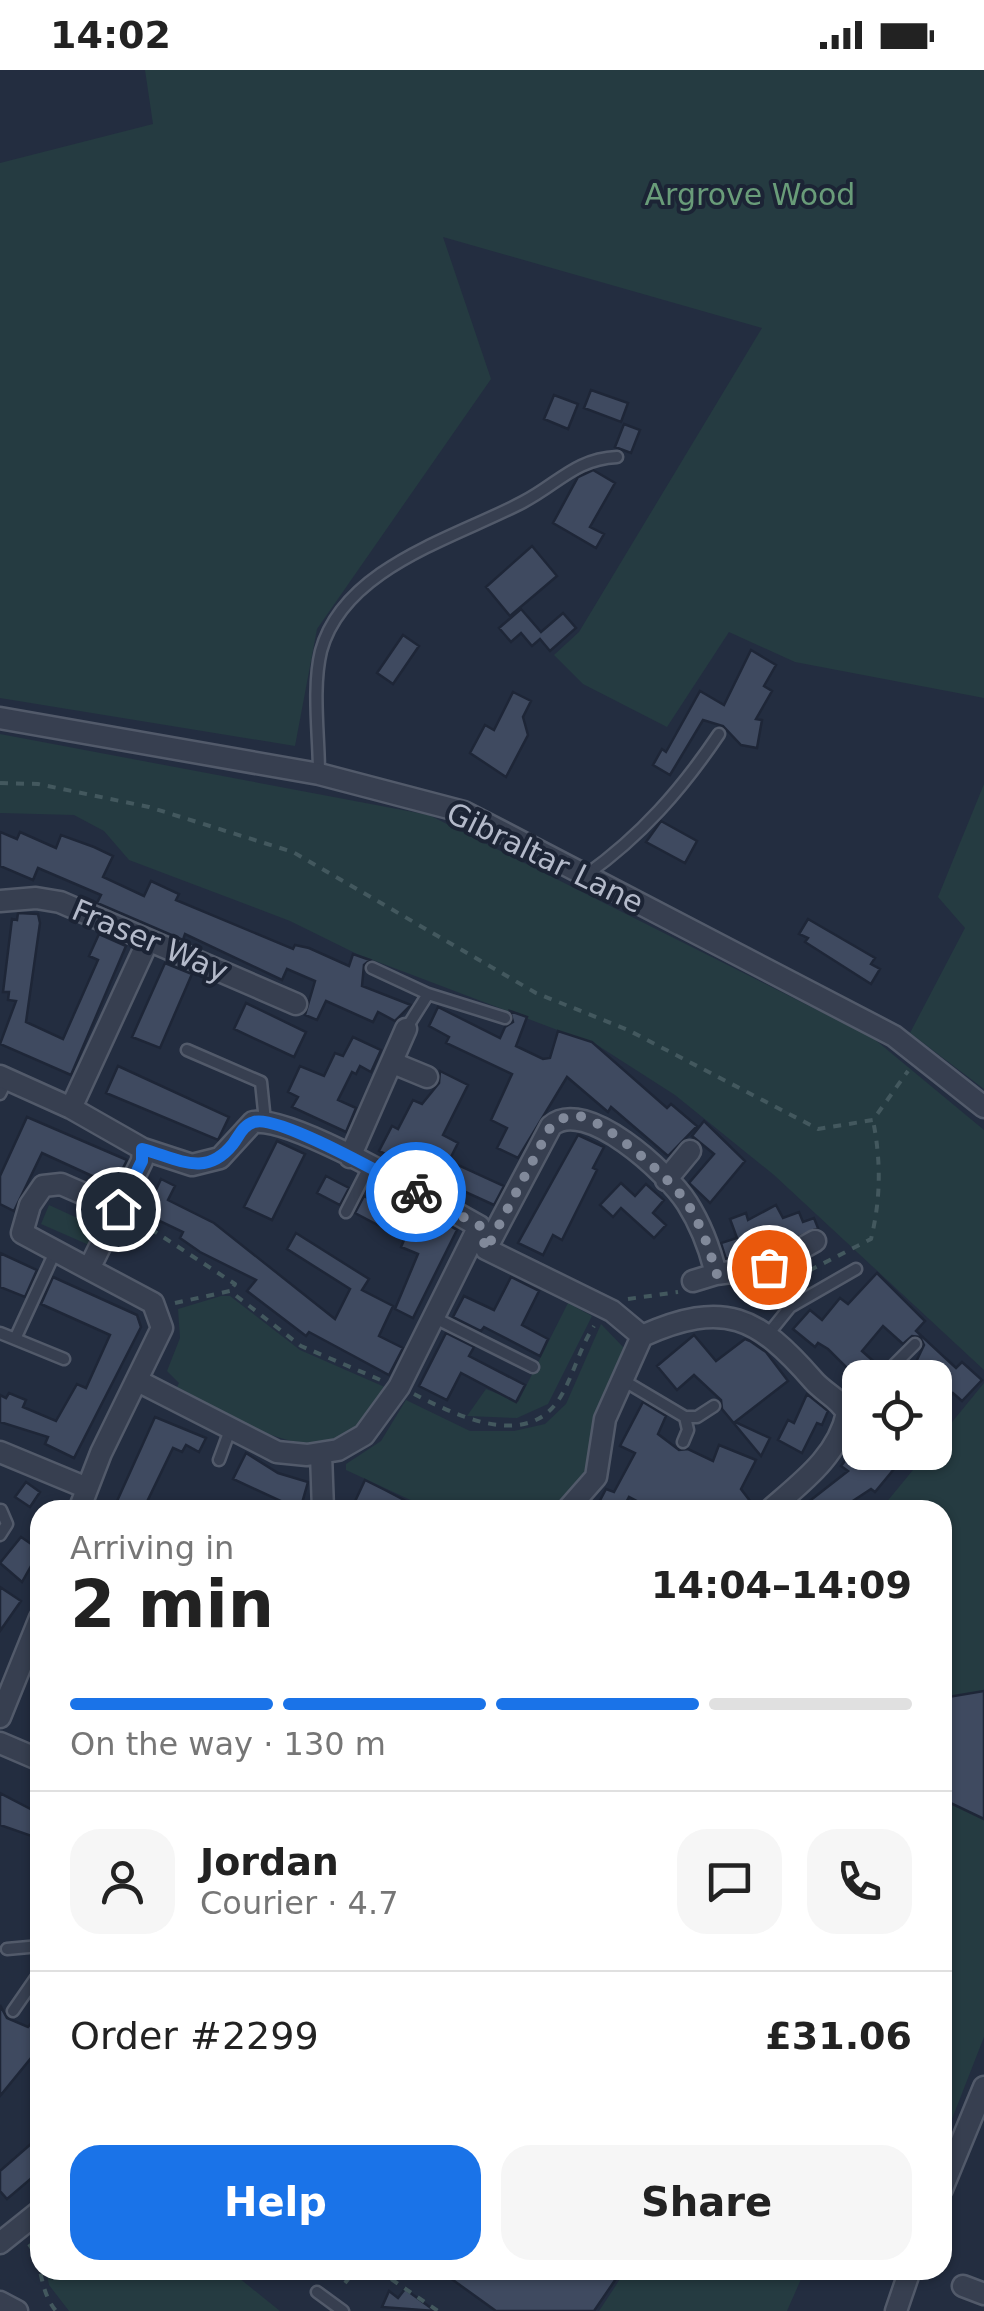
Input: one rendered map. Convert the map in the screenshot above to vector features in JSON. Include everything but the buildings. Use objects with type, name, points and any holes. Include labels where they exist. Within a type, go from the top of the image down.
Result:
[{"type":"street","name":"Gibraltar Lane","points":[[0,718],[318,774],[464,812],[894,1036],[984,1107]]},
{"type":"street","name":"Fraser Way","points":[[0,901],[60,902],[147,943],[296,1004]]},
{"type":"street","points":[[71,1108],[147,943]]},
{"type":"street","points":[[350,1157],[406,1029]]},
{"type":"street","points":[[394,1062],[427,1077]]},
{"type":"street","points":[[2,1084],[71,1108],[142,1149],[182,1163],[206,1165],[225,1153],[246,1126],[266,1121],[350,1157],[480,1226],[486,1250]]},
{"type":"street","points":[[486,1250],[551,1126],[560,1119],[591,1120],[666,1180],[689,1206],[708,1244],[716,1274]]},
{"type":"street","points":[[88,1269],[142,1161],[142,1149]]},
{"type":"street","points":[[666,1180],[690,1151]]},
{"type":"street","points":[[83,1500],[160,1338],[159,1312],[144,1296],[22,1233],[30,1205],[44,1186],[61,1184],[118,1209]]},
{"type":"street","points":[[138,1381],[277,1452],[321,1454],[364,1436],[398,1387],[480,1226]]},
{"type":"street","points":[[693,1282],[716,1274],[769,1267],[814,1241]]},
{"type":"street","points":[[486,1250],[612,1311],[642,1336]]},
{"type":"street","points":[[642,1336],[708,1318],[737,1320],[769,1333],[842,1396]]},
{"type":"street","points":[[576,1500],[596,1477],[606,1419],[626,1382],[642,1336]]},
{"type":"street","points":[[781,1500],[820,1466],[842,1434]]},
{"type":"street","points":[[0,1452],[87,1488]]},
{"type":"street","points":[[321,1454],[323,1500]]},
{"type":"street","points":[[3,1703],[30,1641]]},
{"type":"street","points":[[0,1743],[30,1756]]},
{"type":"street","points":[[952,2165],[984,2087]]},
{"type":"street","points":[[0,2244],[30,2220]]},
{"type":"street","points":[[896,2311],[907,2280]]},
{"type":"street","points":[[963,2286],[984,2294]]},
{"type":"street","points":[[0,2302],[16,2311]]},
{"type":"lane","points":[[318,774],[322,651],[346,602],[398,564],[526,501],[572,466],[591,458],[616,457]]},
{"type":"lane","points":[[586,876],[650,822],[690,777],[719,734]]},
{"type":"lane","points":[[372,968],[428,994],[505,1018]]},
{"type":"lane","points":[[406,1029],[428,994]]},
{"type":"lane","points":[[187,1050],[261,1082],[266,1121]]},
{"type":"lane","points":[[346,1212],[369,1168]]},
{"type":"lane","points":[[15,1339],[55,1252]]},
{"type":"lane","points":[[769,1333],[790,1307],[856,1269]]},
{"type":"lane","points":[[432,1316],[533,1367]]},
{"type":"lane","points":[[0,1333],[64,1359]]},
{"type":"lane","points":[[899,1360],[915,1344]]},
{"type":"lane","points":[[626,1382],[685,1417],[697,1417],[714,1406]]},
{"type":"lane","points":[[683,1442],[689,1425],[685,1417]]},
{"type":"lane","points":[[219,1460],[230,1430]]},
{"type":"lane","points":[[0,1535],[7,1524],[1,1510]]},
{"type":"lane","points":[[7,1949],[30,1947]]},
{"type":"lane","points":[[13,2011],[30,1986]]},
{"type":"lane","points":[[316,2292],[343,2311]]},
{"type":"path","points":[[0,782],[38,784],[150,808],[292,852],[536,993],[645,1038],[818,1129],[874,1120]]},
{"type":"path","points":[[851,1250],[870,1238],[878,1207],[880,1156],[874,1120],[908,1071],[923,1057]]},
{"type":"path","points":[[118,1209],[235,1284],[233,1292]]},
{"type":"path","points":[[159,1312],[175,1303],[233,1292],[301,1346],[398,1387]]},
{"type":"path","points":[[19,2229],[30,2245]]},
{"type":"path","points":[[42,2280],[44,2297],[56,2311]]},
{"type":"path","points":[[393,2280],[438,2311]]},
{"type":"green space","name":"Argrove Wood","points":[[145,70],[984,70],[984,698],[795,662],[729,632],[667,727],[583,684],[554,655],[579,632],[762,328],[443,237],[491,379],[317,629],[295,746],[0,698],[0,163],[153,124]]},
{"type":"green space","points":[[0,734],[429,815],[873,1038],[984,1130],[984,1370],[774,1175],[675,1095],[597,1045],[357,954],[290,921],[129,860],[104,831],[74,815],[0,813]]},
{"type":"green space","points":[[984,784],[984,1089],[910,1033],[965,928],[938,897]]},
{"type":"green space","points":[[49,1205],[97,1227],[89,1245],[41,1224]]},
{"type":"green space","points":[[230,1296],[300,1350],[387,1388],[363,1422],[339,1439],[316,1444],[292,1441],[242,1423],[177,1387],[179,1383],[167,1371],[180,1338],[178,1309]]},
{"type":"green space","points":[[568,1303],[592,1316],[548,1404],[517,1418],[467,1416],[486,1389],[518,1402]]},
{"type":"green space","points":[[601,1324],[624,1348],[595,1416],[586,1474],[561,1500],[410,1500],[346,1470],[346,1464],[381,1441],[406,1400],[470,1431],[514,1431],[545,1424],[566,1404]]},
{"type":"green space","points":[[984,1383],[984,2037],[952,2119],[952,1500],[888,1500],[913,1470],[952,1470],[952,1422]]},
{"type":"green space","points":[[48,2280],[241,2280],[280,2311],[69,2311]]},
{"type":"green space","points":[[619,2280],[801,2280],[787,2311],[599,2311]]},
{"type":"way so far","points":[[416,1192],[480,1226],[486,1250],[551,1126],[560,1119],[580,1116],[601,1126],[685,1200],[708,1244],[716,1274],[769,1267]]},
{"type":"route","points":[[118,1209],[142,1161],[142,1149],[182,1163],[206,1165],[220,1158],[246,1126],[259,1121],[284,1127],[416,1192]]}]
